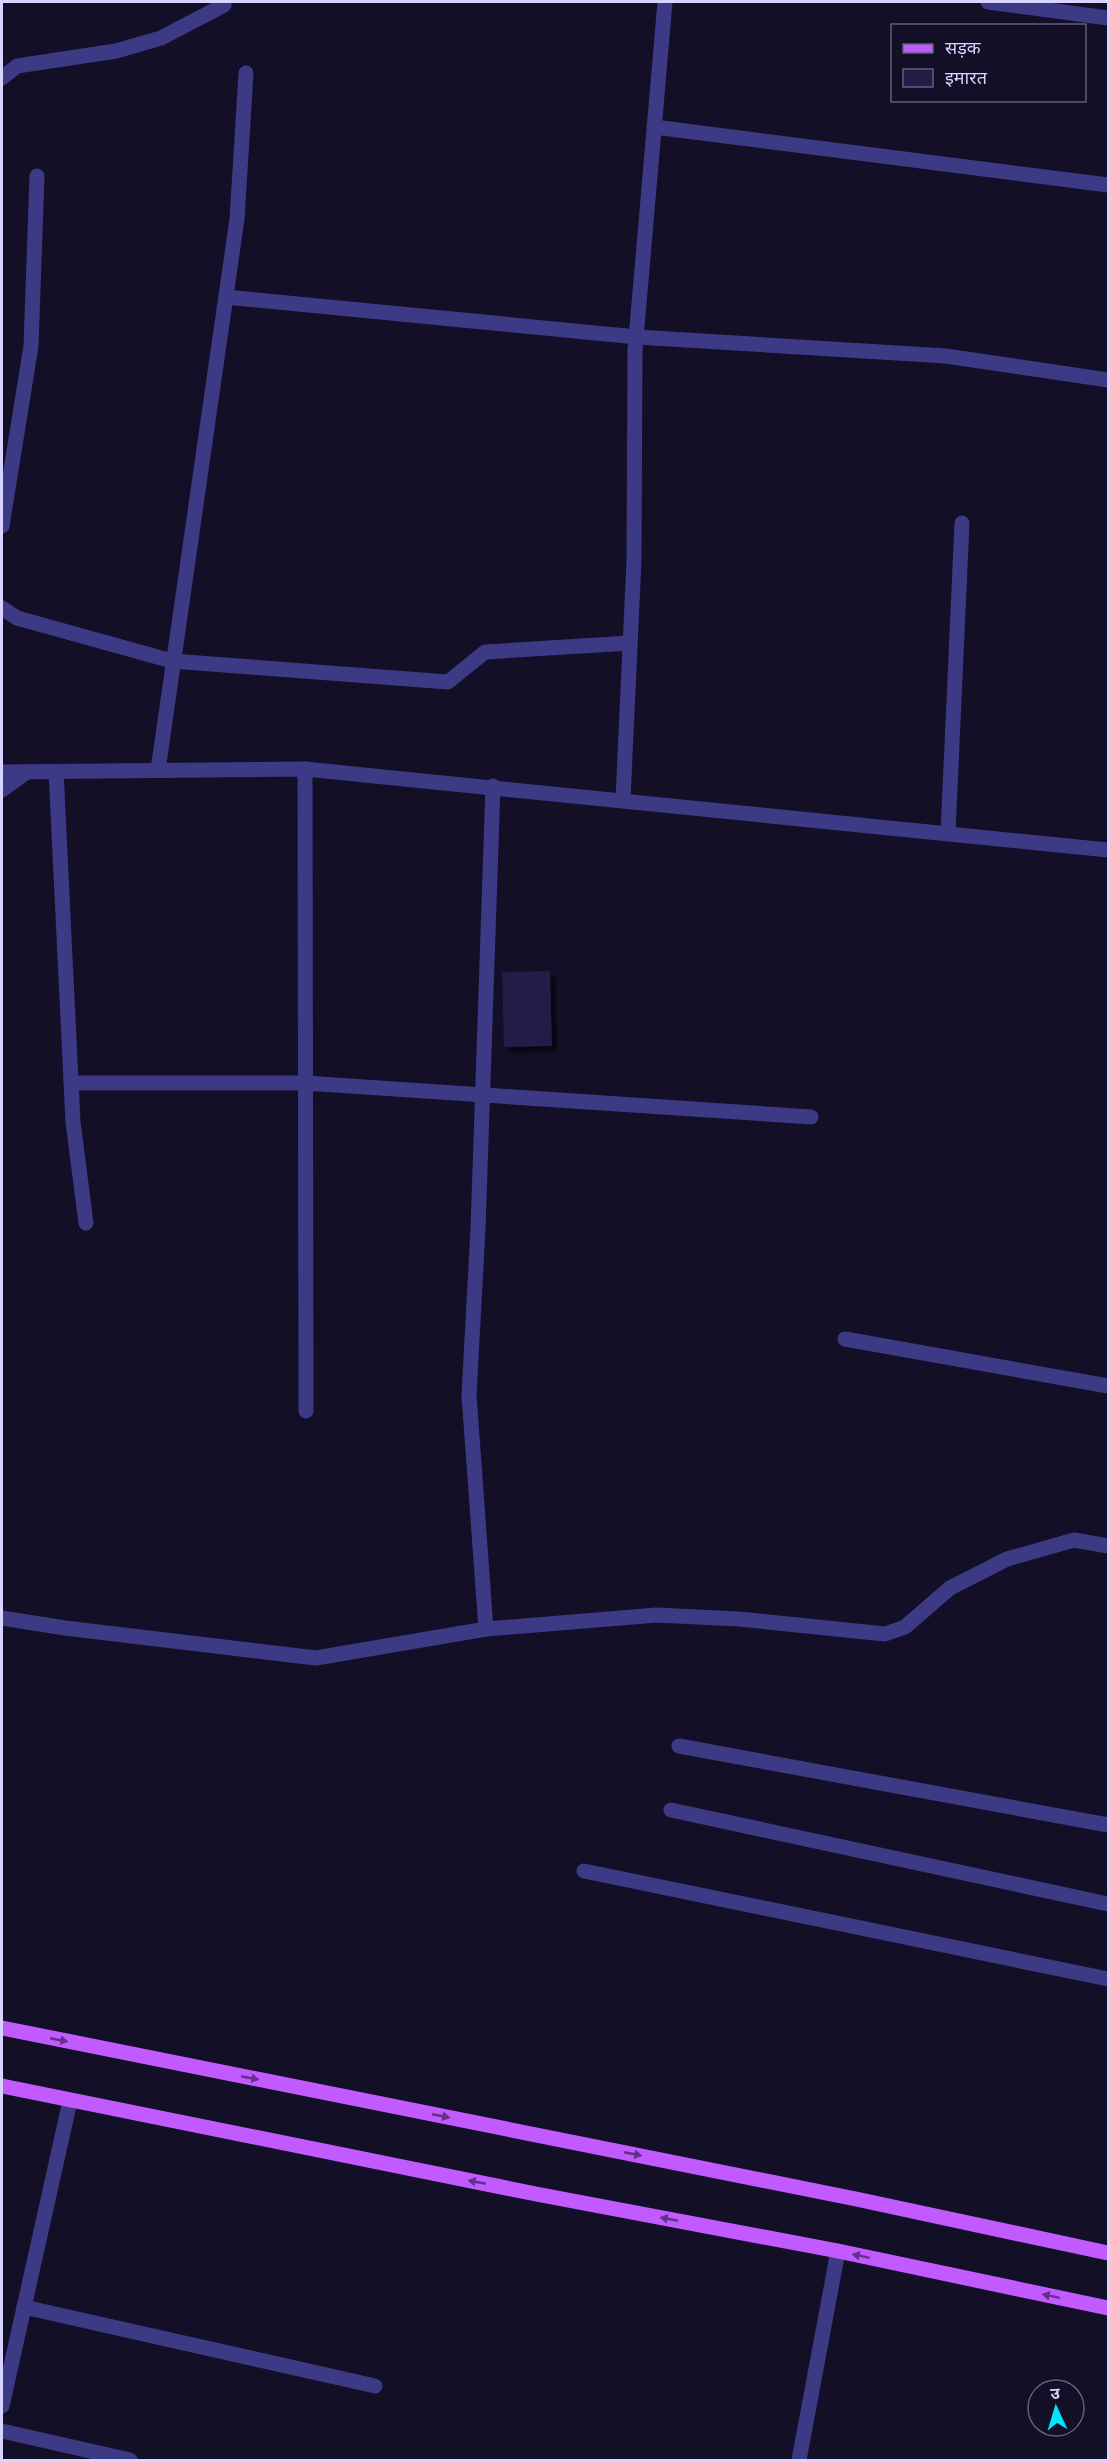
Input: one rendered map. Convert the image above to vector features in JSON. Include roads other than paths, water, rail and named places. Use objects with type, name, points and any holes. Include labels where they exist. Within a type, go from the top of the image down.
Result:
[{"type":"main road","points":[[2,2028],[856,2199],[1108,2253]]},
{"type":"main road","points":[[2,2085],[70,2101],[838,2251],[1108,2308]]},
{"type":"street","points":[[623,800],[630,643],[637,337],[665,2]]},
{"type":"street","points":[[988,2],[1108,18]]},
{"type":"street","points":[[2,64],[17,66],[116,51],[160,38],[224,3]]},
{"type":"street","points":[[2,78],[17,66]]},
{"type":"street","points":[[158,770],[237,219],[246,73]]},
{"type":"street","points":[[654,127],[1108,185]]},
{"type":"street","points":[[2,526],[31,346],[37,176]]},
{"type":"street","points":[[226,297],[637,337],[946,356],[1108,381]]},
{"type":"street","points":[[948,833],[962,523]]},
{"type":"street","points":[[2,608],[17,618],[172,661],[448,681],[484,652],[630,643]]},
{"type":"street","points":[[2,772],[305,769],[1108,849]]},
{"type":"street","points":[[305,769],[306,1411]]},
{"type":"street","points":[[56,771],[71,1083],[86,1223]]},
{"type":"street","points":[[2,790],[27,772]]},
{"type":"street","points":[[486,1629],[469,1395],[483,1094],[493,786]]},
{"type":"street","points":[[71,1083],[305,1083],[811,1117]]},
{"type":"street","points":[[845,1339],[1108,1386]]},
{"type":"street","points":[[2,1618],[65,1628],[316,1658],[486,1629],[657,1615],[739,1619],[885,1634],[905,1627],[950,1588],[1007,1559],[1074,1540],[1107,1540]]},
{"type":"street","points":[[679,1746],[1108,1825]]},
{"type":"street","points":[[671,1810],[1108,1904]]},
{"type":"street","points":[[585,1871],[1108,1979]]},
{"type":"street","points":[[2,2406],[70,2101]]},
{"type":"street","points":[[799,2460],[838,2251]]},
{"type":"street","points":[[24,2307],[375,2386]]},
{"type":"street","points":[[2,2431],[130,2460]]}]
